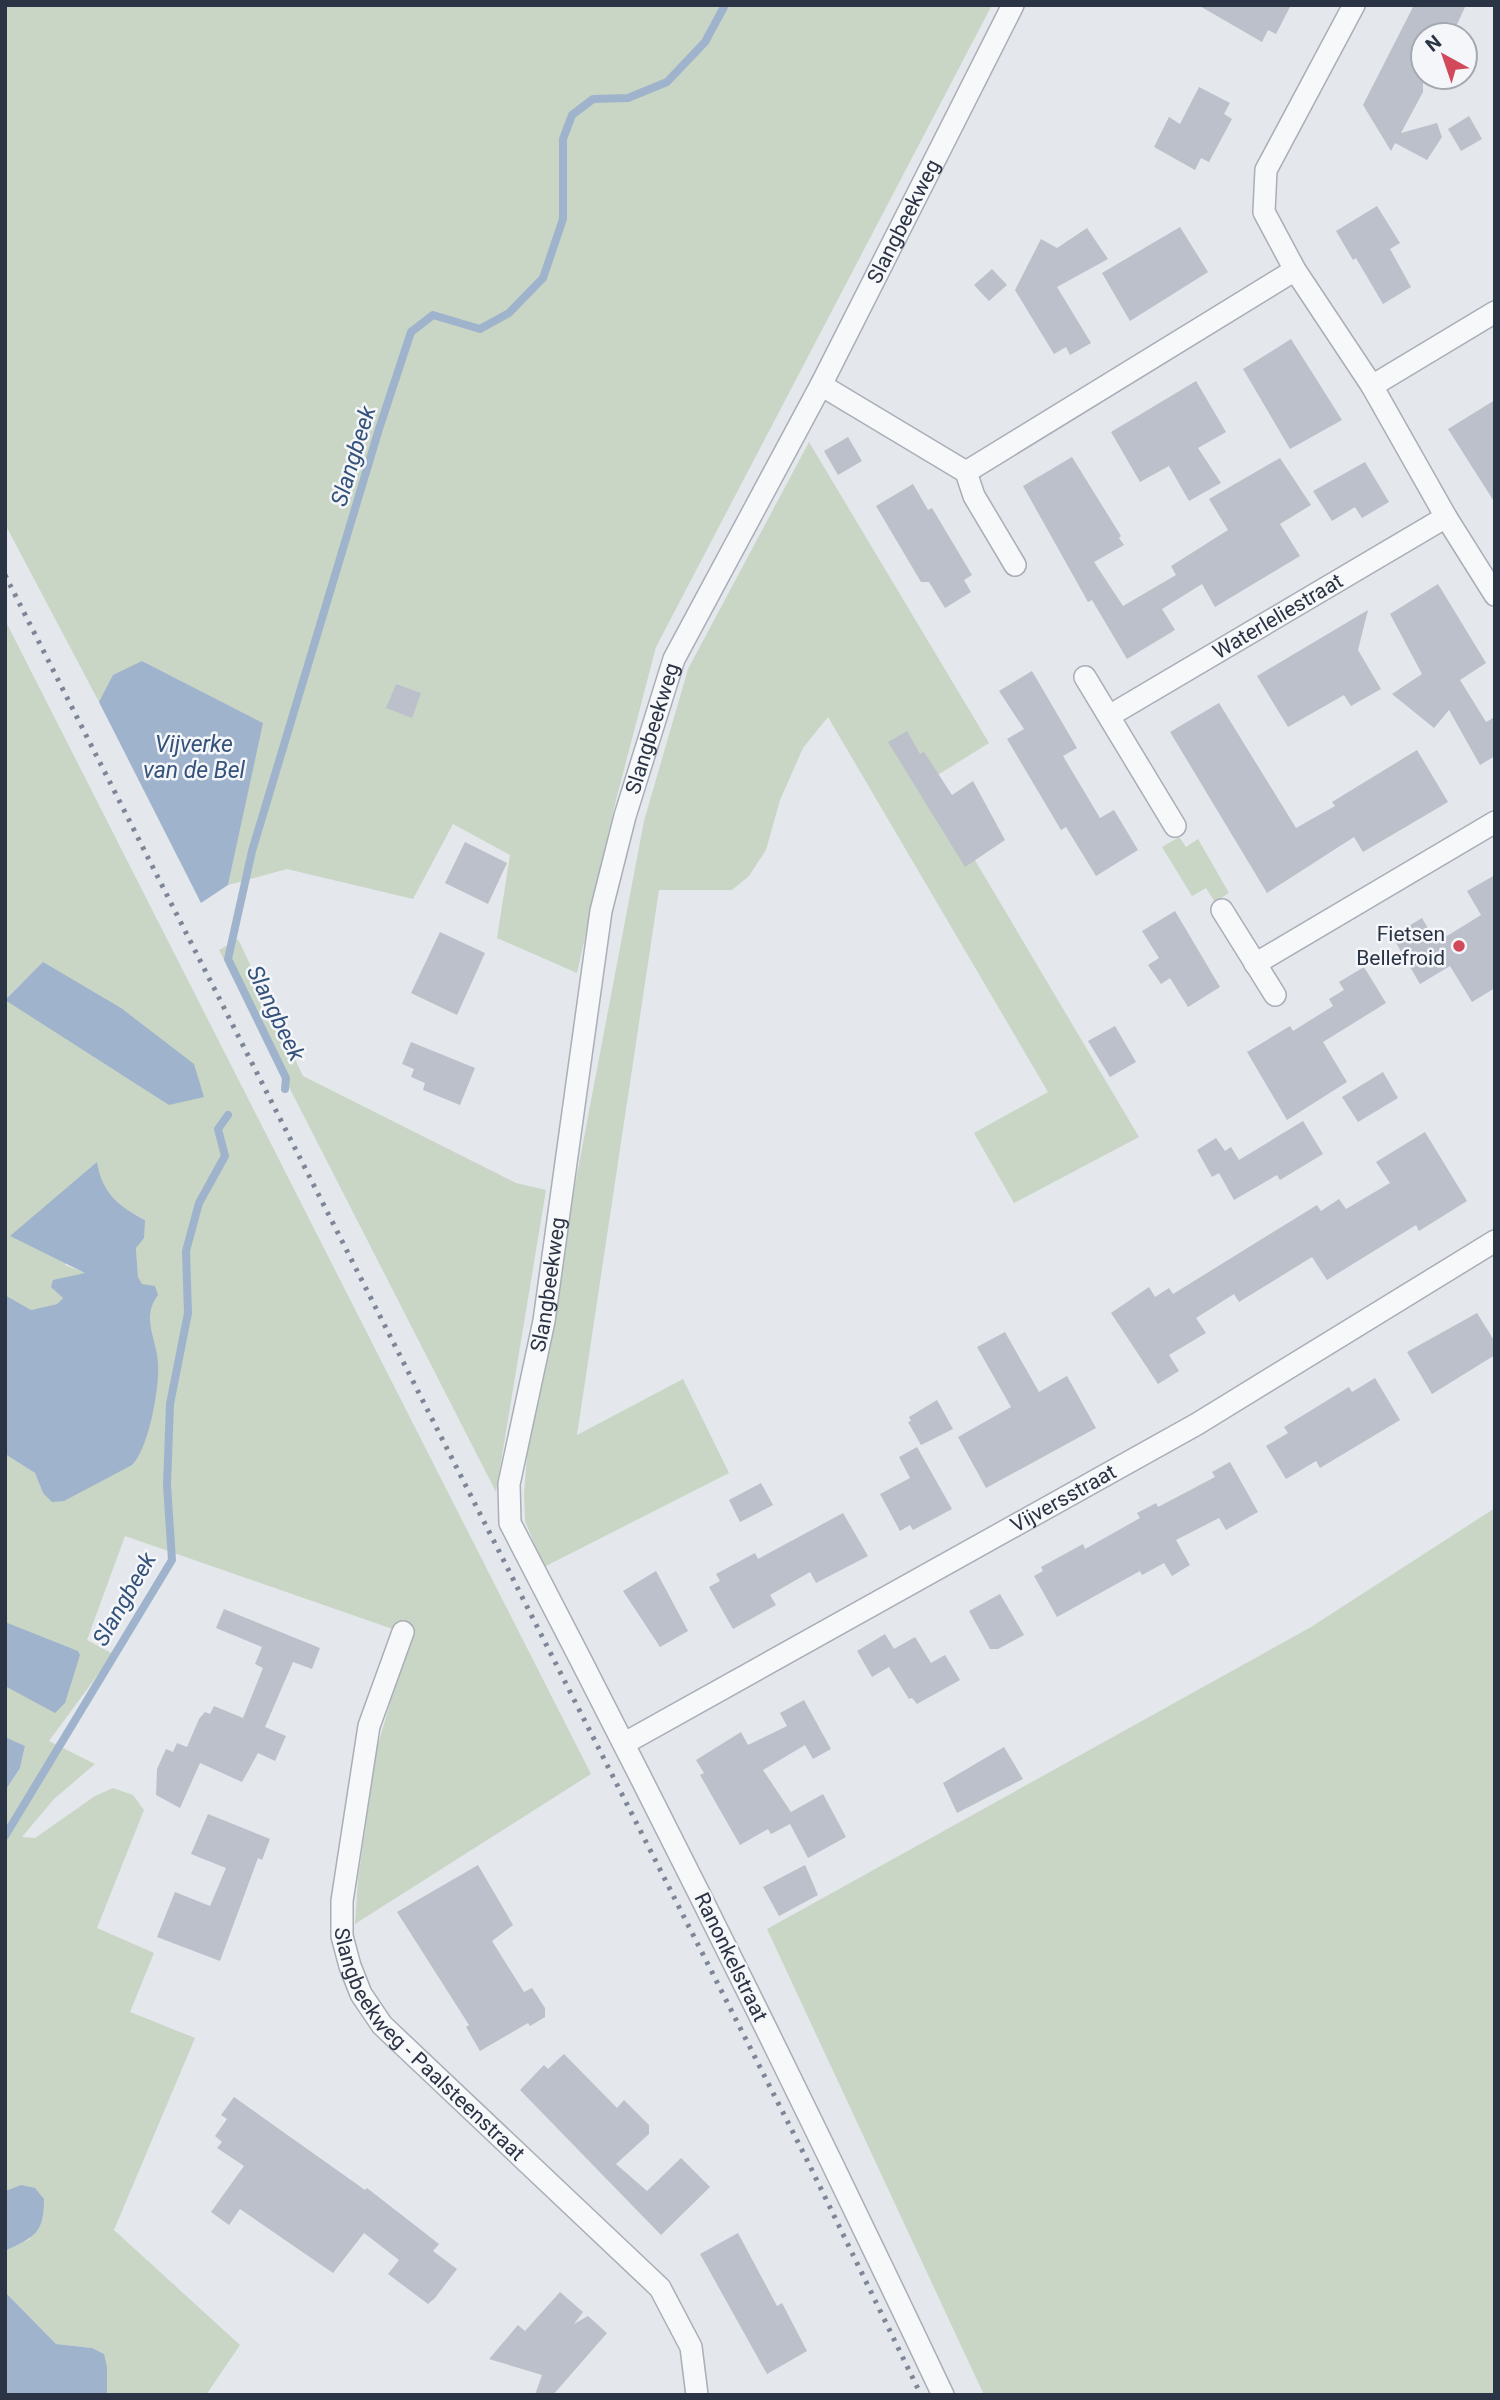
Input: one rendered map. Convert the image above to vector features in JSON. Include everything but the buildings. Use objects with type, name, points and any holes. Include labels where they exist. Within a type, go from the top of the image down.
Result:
[{"type":"street","name":"Slangbeekweg","points":[[510,1523],[509,1484],[544,1321],[601,911],[625,816],[674,659],[821,385],[1013,5]]},
{"type":"street","points":[[1354,5],[1266,170],[1264,212],[1295,270],[1372,386],[1446,517],[1495,595]]},
{"type":"street","points":[[966,472],[1295,270]]},
{"type":"street","points":[[1372,386],[1495,312]]},
{"type":"street","points":[[821,385],[966,472],[974,496],[1015,565]]},
{"type":"street","name":"Waterleliestraat","points":[[1109,716],[1446,517]]},
{"type":"street","points":[[1085,677],[1175,826]]},
{"type":"street","points":[[1255,964],[1495,822]]},
{"type":"street","points":[[1222,910],[1275,995]]},
{"type":"street","name":"Vijversstraat","points":[[625,1743],[1197,1424],[1495,1241]]},
{"type":"street","name":"Ranonkelstraat","points":[[510,1523],[625,1743],[843,2184],[943,2395]]},
{"type":"street","name":"Slangbeekweg - Paalsteenstraat","points":[[403,1632],[369,1726],[342,1901],[342,1936],[361,1994],[382,2025],[660,2288],[691,2347],[697,2395]]},
{"type":"green space","points":[[5,5],[992,5],[656,647],[615,804],[577,973],[497,938],[510,855],[453,824],[413,899],[287,869],[228,885],[262,723],[142,661],[99,702],[5,524]]},
{"type":"green space","points":[[809,442],[989,743],[928,781],[1139,1137],[1014,1203],[974,1133],[1048,1092],[828,717],[803,748],[780,800],[766,850],[749,876],[732,890],[659,890],[577,1435],[683,1379],[729,1473],[544,1567],[525,1521],[524,1493],[530,1423],[644,821],[688,669]]},
{"type":"green space","points":[[5,620],[591,1774],[355,1924],[358,1879],[377,1748],[410,1635],[125,1536],[87,1640],[113,1654],[49,1741],[95,1764],[54,1799],[22,1837],[35,1838],[95,1796],[113,1788],[133,1795],[144,1810],[97,1928],[154,1953],[130,2012],[195,2038],[114,2230],[240,2345],[206,2395],[107,2395],[107,2367],[92,2348],[56,2344],[5,2292],[5,2251],[30,2239],[21,2185],[5,2191],[5,1791],[20,1768],[25,1746],[5,1737],[5,1454],[35,1473],[43,1493],[158,1363],[148,1317],[150,1305],[138,1277],[136,1248],[145,1220],[113,1199],[100,1180],[65,1265],[86,1273],[57,1304],[31,1310],[5,1295],[5,1000],[44,962],[5,999]]},
{"type":"green space","points":[[1179,837],[1186,847],[1198,839],[1229,893],[1215,902],[1206,888],[1192,896],[1162,847]]},
{"type":"green space","points":[[238,939],[303,1076],[516,1183],[546,1190],[496,1492],[219,950]]},
{"type":"green space","points":[[1495,1508],[1495,2395],[984,2395],[767,1929],[1311,1627]]},
{"type":"water","name":"Vijverke van de Bel","points":[[142,661],[263,723],[228,885],[201,903],[99,702],[113,675]]},
{"type":"water","points":[[43,962],[121,1008],[194,1064],[204,1097],[169,1105],[5,1000]]},
{"type":"water","points":[[97,1162],[107,1190],[119,1204],[145,1220],[144,1238],[136,1248],[138,1277],[142,1284],[155,1286],[158,1295],[153,1303],[150,1320],[158,1362],[157,1386],[144,1446],[132,1465],[64,1501],[52,1502],[43,1493],[35,1473],[5,1454],[5,1295],[31,1310],[57,1304],[63,1298],[51,1287],[53,1280],[85,1273],[10,1236]]},
{"type":"water","points":[[5,1622],[78,1651],[80,1655],[65,1703],[55,1713],[5,1686]]},
{"type":"water","points":[[5,1737],[25,1746],[20,1768],[5,1791]]},
{"type":"water","points":[[21,2185],[35,2188],[44,2199],[42,2220],[30,2238],[5,2251],[5,2191]]},
{"type":"water","points":[[5,2292],[56,2344],[92,2348],[104,2354],[107,2395],[5,2395]]},
{"type":"waterway","name":"Slangbeek","points":[[285,1089],[286,1078],[228,959],[252,851],[379,429],[411,332],[433,315],[480,329],[509,313],[543,278],[563,219],[563,139],[572,115],[593,99],[628,98],[667,82],[705,42],[725,5]]},
{"type":"waterway","name":"Slangbeek","points":[[5,1836],[172,1560],[167,1485],[170,1404],[188,1313],[186,1251],[199,1203],[225,1156],[218,1129],[228,1115]]},
{"type":"railway","points":[[5,575],[807,2160],[921,2395]]},
{"type":"place","name":"Fietsen Bellefroid","points":[[1459,946]]}]
